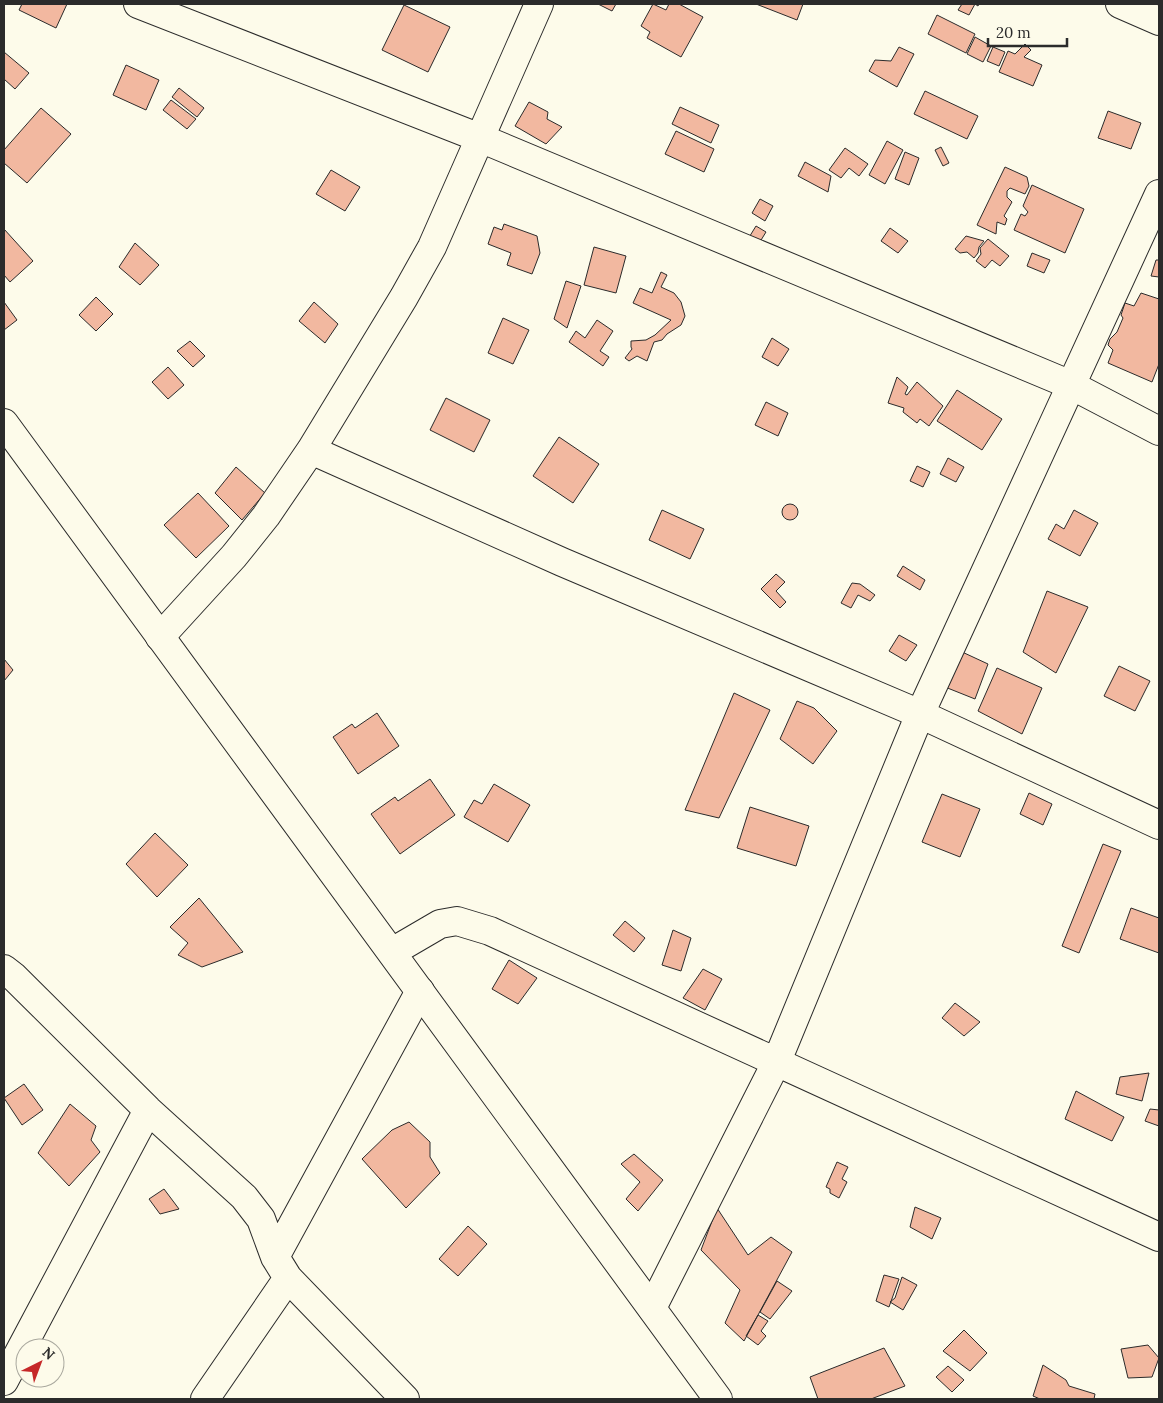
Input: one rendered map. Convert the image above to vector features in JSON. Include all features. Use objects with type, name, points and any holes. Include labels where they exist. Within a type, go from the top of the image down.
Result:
[{"type":"main road","points":[[138,4],[480,138],[1071,385],[1159,431]]},
{"type":"main road","points":[[160,637],[234,556],[266,516],[311,450],[404,297],[432,247],[539,4]]},
{"type":"main road","points":[[1120,4],[1159,21]]},
{"type":"main road","points":[[652,1308],[777,1061],[920,714],[1159,194]]},
{"type":"main road","points":[[4,423],[718,1399]]},
{"type":"main road","points":[[311,450],[562,562],[1157,817]]},
{"type":"main road","points":[[392,952],[440,924],[457,921],[490,931],[1159,1237]]},
{"type":"main road","points":[[4,969],[148,1110],[244,1197],[261,1219],[282,1268],[405,1399]]},
{"type":"main road","points":[[205,1399],[282,1268],[420,991]]},
{"type":"main road","points":[[4,1381],[148,1110]]},
{"type":"building","points":[[22,4],[67,4],[56,28],[19,10]]},
{"type":"building","points":[[598,4],[616,4],[612,11]]},
{"type":"building","points":[[653,4],[666,10],[669,4],[679,4],[703,17],[681,57],[647,38],[650,32],[641,26]]},
{"type":"building","points":[[756,4],[803,4],[797,20]]},
{"type":"building","points":[[962,4],[975,4],[969,15],[958,10]]},
{"type":"building","points":[[404,5],[450,27],[428,72],[382,50]]},
{"type":"building","points":[[937,15],[975,34],[966,53],[928,34]]},
{"type":"building","points":[[975,37],[991,46],[983,62],[967,54]]},
{"type":"building","points":[[1025,44],[1031,50],[1024,57],[1042,65],[1033,86],[999,72],[1008,51],[1015,54]]},
{"type":"building","points":[[899,47],[914,54],[897,87],[869,71],[875,60],[891,61]]},
{"type":"building","points":[[993,47],[1005,52],[999,66],[987,61]]},
{"type":"building","points":[[4,52],[29,73],[15,89],[4,79]]},
{"type":"building","points":[[126,65],[159,80],[146,110],[113,95]]},
{"type":"building","points":[[179,88],[204,108],[197,117],[172,97]]},
{"type":"building","points":[[925,91],[978,116],[967,139],[914,114]]},
{"type":"building","points":[[171,100],[196,119],[187,129],[163,110]]},
{"type":"building","points":[[529,102],[548,112],[547,119],[562,127],[546,144],[515,126]]},
{"type":"building","points":[[680,107],[719,125],[711,143],[672,124]]},
{"type":"building","points":[[41,108],[71,134],[27,183],[4,163],[4,150]]},
{"type":"building","points":[[1108,111],[1141,123],[1131,149],[1098,138]]},
{"type":"building","points":[[676,131],[714,149],[704,172],[665,154]]},
{"type":"building","points":[[887,141],[903,150],[885,184],[869,175]]},
{"type":"building","points":[[941,147],[949,163],[943,166],[935,150]]},
{"type":"building","points":[[845,148],[868,164],[859,176],[849,168],[841,178],[829,170]]},
{"type":"building","points":[[905,152],[919,158],[909,185],[895,179]]},
{"type":"building","points":[[805,162],[831,176],[828,192],[798,176]]},
{"type":"building","points":[[1005,167],[1027,177],[1029,186],[1025,194],[1010,188],[1007,191],[1007,197],[1012,202],[1004,216],[1007,219],[1005,225],[997,222],[996,234],[977,225]]},
{"type":"building","points":[[331,170],[360,187],[345,211],[316,194]]},
{"type":"building","points":[[1032,185],[1084,209],[1065,253],[1014,230],[1021,214],[1025,216],[1028,212],[1023,206]]},
{"type":"building","points":[[760,199],[773,206],[765,221],[752,213]]},
{"type":"building","points":[[504,224],[537,236],[540,253],[532,274],[507,265],[511,253],[488,244],[494,227],[502,230]]},
{"type":"building","points":[[756,226],[766,232],[758,245],[748,239]]},
{"type":"building","points":[[890,228],[908,241],[898,253],[881,241]]},
{"type":"building","points":[[4,229],[33,261],[10,282],[4,275]]},
{"type":"building","points":[[966,236],[984,241],[974,258],[967,252],[960,253],[955,249]]},
{"type":"building","points":[[988,239],[1009,256],[1000,266],[992,260],[985,268],[976,261],[981,254],[980,248]]},
{"type":"building","points":[[135,243],[159,265],[140,285],[119,267]]},
{"type":"building","points":[[594,247],[626,256],[616,293],[584,285]]},
{"type":"building","points":[[1032,253],[1050,260],[1044,273],[1027,266]]},
{"type":"building","points":[[1156,260],[1159,260],[1159,277],[1151,276]]},
{"type":"building","points":[[661,272],[667,275],[661,287],[674,293],[681,302],[685,316],[681,325],[667,334],[662,340],[654,342],[647,361],[637,356],[629,361],[625,358],[632,349],[631,341],[646,340],[655,335],[671,320],[633,303],[640,288],[652,293]]},
{"type":"building","points":[[566,281],[581,286],[567,328],[554,319]]},
{"type":"building","points":[[1141,293],[1159,299],[1159,364],[1152,382],[1108,363],[1113,350],[1108,345],[1110,339],[1117,332],[1123,318],[1121,315],[1125,303],[1134,306]]},
{"type":"building","points":[[96,297],[113,314],[96,331],[79,315]]},
{"type":"building","points":[[4,302],[17,320],[4,330]]},
{"type":"building","points":[[314,302],[338,324],[325,343],[299,321]]},
{"type":"building","points":[[503,318],[529,330],[513,364],[488,353]]},
{"type":"building","points":[[597,320],[613,331],[600,351],[609,357],[603,366],[569,342],[576,331],[585,338]]},
{"type":"building","points":[[772,338],[789,349],[778,366],[762,357]]},
{"type":"building","points":[[190,341],[205,356],[193,367],[177,351]]},
{"type":"building","points":[[168,367],[184,385],[168,399],[152,382]]},
{"type":"building","points":[[897,377],[908,387],[905,394],[907,395],[917,382],[943,406],[929,426],[920,419],[917,423],[903,412],[904,408],[888,403]]},
{"type":"building","points":[[957,390],[1002,419],[982,450],[937,421]]},
{"type":"building","points":[[446,398],[490,420],[474,452],[430,430]]},
{"type":"building","points":[[766,402],[788,413],[778,436],[755,425]]},
{"type":"building","points":[[559,437],[599,464],[573,503],[533,476]]},
{"type":"building","points":[[948,458],[964,467],[956,482],[940,474]]},
{"type":"building","points":[[917,466],[930,472],[923,487],[910,481]]},
{"type":"building","points":[[236,467],[265,493],[242,520],[215,493]]},
{"type":"building","points":[[198,493],[229,526],[196,558],[164,525]]},
{"type":"building","points":[[787,504],[793,504],[798,509],[796,518],[787,520],[782,515],[782,509]]},
{"type":"building","points":[[662,510],[704,529],[690,559],[649,540]]},
{"type":"building","points":[[1074,510],[1098,523],[1080,556],[1048,539],[1056,524],[1064,529]]},
{"type":"building","points":[[903,566],[925,580],[920,590],[897,576]]},
{"type":"building","points":[[776,574],[785,582],[776,591],[786,602],[780,608],[761,589]]},
{"type":"building","points":[[852,583],[860,584],[875,595],[870,601],[858,595],[851,608],[841,603]]},
{"type":"building","points":[[1047,591],[1088,607],[1056,673],[1023,652]]},
{"type":"building","points":[[899,635],[917,645],[906,661],[889,651]]},
{"type":"building","points":[[960,651],[988,664],[975,699],[945,687]]},
{"type":"building","points":[[4,659],[13,670],[4,681]]},
{"type":"building","points":[[1119,666],[1150,681],[1135,711],[1104,696]]},
{"type":"building","points":[[997,668],[1042,688],[1022,734],[978,711]]},
{"type":"building","points":[[734,693],[770,710],[719,818],[685,810]]},
{"type":"building","points":[[797,701],[814,708],[837,731],[813,764],[780,739]]},
{"type":"building","points":[[377,713],[399,746],[358,774],[333,737],[352,724],[355,728]]},
{"type":"building","points":[[430,779],[455,815],[400,854],[371,814],[395,797],[398,801]]},
{"type":"building","points":[[494,784],[530,805],[508,842],[464,817],[474,800],[482,804]]},
{"type":"building","points":[[1029,793],[1052,804],[1043,825],[1020,814]]},
{"type":"building","points":[[942,794],[980,809],[960,857],[922,842]]},
{"type":"building","points":[[750,807],[809,826],[796,866],[737,848]]},
{"type":"building","points":[[155,833],[188,865],[157,897],[126,864]]},
{"type":"building","points":[[1103,844],[1121,851],[1079,953],[1062,946]]},
{"type":"building","points":[[199,898],[243,952],[202,967],[178,955],[188,943],[170,927]]},
{"type":"building","points":[[1131,908],[1159,918],[1159,953],[1120,939]]},
{"type":"building","points":[[625,921],[645,938],[634,952],[613,935]]},
{"type":"building","points":[[673,930],[691,938],[681,971],[662,965]]},
{"type":"building","points":[[509,960],[537,978],[518,1004],[492,989]]},
{"type":"building","points":[[703,969],[722,979],[705,1010],[683,998]]},
{"type":"building","points":[[955,1003],[980,1022],[964,1036],[942,1018]]},
{"type":"building","points":[[1149,1073],[1142,1101],[1116,1094],[1120,1077]]},
{"type":"building","points":[[24,1084],[43,1110],[22,1125],[4,1098]]},
{"type":"building","points":[[1076,1091],[1124,1117],[1112,1141],[1065,1119]]},
{"type":"building","points":[[70,1104],[96,1126],[91,1140],[100,1152],[69,1186],[38,1153]]},
{"type":"building","points":[[1150,1109],[1159,1110],[1159,1126],[1145,1121]]},
{"type":"building","points":[[409,1122],[430,1142],[430,1157],[440,1173],[406,1208],[362,1159],[392,1130]]},
{"type":"building","points":[[634,1154],[663,1180],[638,1211],[626,1199],[640,1182],[621,1164]]},
{"type":"building","points":[[837,1162],[848,1167],[842,1179],[847,1182],[839,1198],[830,1193],[830,1189],[826,1187]]},
{"type":"building","points":[[164,1189],[179,1209],[160,1214],[149,1199]]},
{"type":"building","points":[[915,1207],[941,1218],[932,1239],[910,1227]]},
{"type":"building","points":[[717,1208],[748,1255],[771,1237],[792,1252],[744,1341],[725,1323],[740,1290],[701,1250]]},
{"type":"building","points":[[468,1226],[487,1244],[458,1276],[439,1259]]},
{"type":"building","points":[[884,1275],[899,1279],[889,1307],[876,1301]]},
{"type":"building","points":[[902,1277],[917,1285],[903,1310],[890,1302],[895,1298]]},
{"type":"building","points":[[777,1281],[792,1291],[770,1319],[760,1312]]},
{"type":"building","points":[[758,1315],[768,1321],[761,1331],[766,1336],[758,1345],[746,1336]]},
{"type":"building","points":[[964,1330],[987,1353],[970,1371],[943,1351]]},
{"type":"building","points":[[1148,1345],[1159,1358],[1152,1377],[1128,1378],[1121,1349]]},
{"type":"building","points":[[884,1348],[905,1386],[871,1399],[818,1399],[810,1377]]},
{"type":"building","points":[[1043,1365],[1066,1380],[1069,1386],[1095,1394],[1094,1399],[1040,1399],[1033,1396]]},
{"type":"building","points":[[948,1366],[964,1380],[952,1392],[936,1377]]}]
